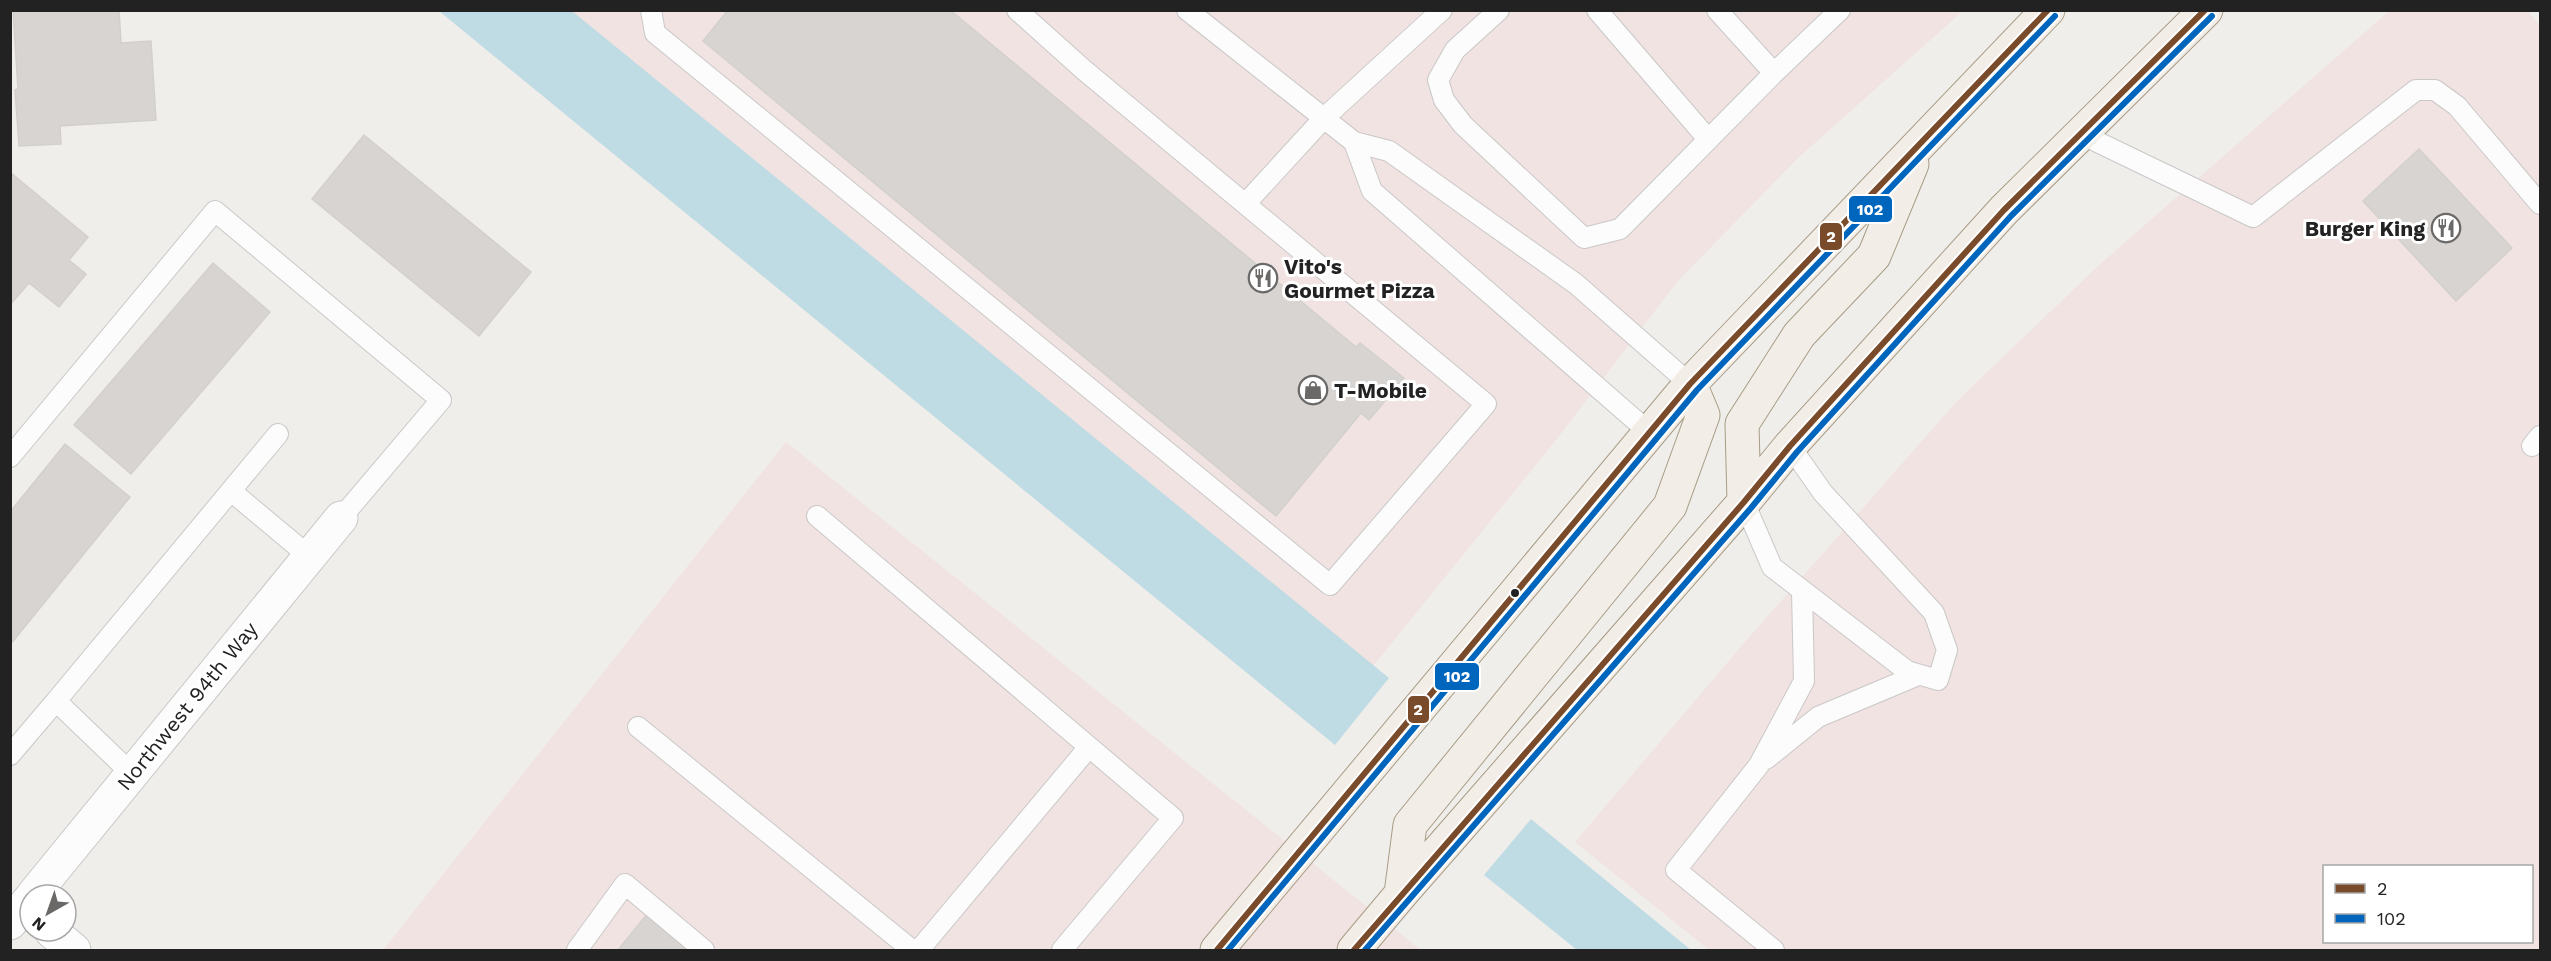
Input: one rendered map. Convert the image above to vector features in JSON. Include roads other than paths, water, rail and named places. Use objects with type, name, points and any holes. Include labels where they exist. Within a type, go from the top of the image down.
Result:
[{"type":"main road","points":[[1217,951],[1690,384],[2048,10]]},
{"type":"main road","points":[[1354,951],[1790,446],[2004,210],[2206,10]]},
{"type":"main road","points":[[1744,502],[1743,424],[1799,335],[1874,256],[1919,146]]},
{"type":"main road","points":[[1401,894],[1410,825],[1670,506],[1703,415],[1690,384]]},
{"type":"street","name":"Northwest 94th Way","points":[[42,883],[341,518]]},
{"type":"lane","points":[[651,10],[656,33],[1330,585],[1486,404],[1084,70],[1017,10]]},
{"type":"lane","points":[[1187,10],[1354,142],[1389,151],[1576,284],[1690,384]]},
{"type":"lane","points":[[1246,203],[1324,118],[1442,10]]},
{"type":"lane","points":[[1499,10],[1455,50],[1438,80],[1444,100],[1463,125],[1584,238],[1620,229],[1840,10]]},
{"type":"lane","points":[[1597,10],[1708,139]]},
{"type":"lane","points":[[1717,10],[1774,74]]},
{"type":"lane","points":[[2081,134],[2253,217],[2416,90],[2435,90],[2457,106],[2541,204]]},
{"type":"lane","points":[[1354,142],[1372,191],[1650,433]]},
{"type":"lane","points":[[10,457],[215,211],[441,400],[341,518]]},
{"type":"lane","points":[[10,755],[278,434]]},
{"type":"lane","points":[[1744,502],[1772,567],[1907,671],[1938,680],[1947,650],[1934,613],[1823,493],[1790,446]]},
{"type":"lane","points":[[231,491],[310,557]]},
{"type":"lane","points":[[817,516],[1173,818],[1062,951]]},
{"type":"lane","points":[[1774,951],[1676,870],[1759,765],[1804,681],[1802,591]]},
{"type":"lane","points":[[1759,765],[1818,717],[1918,675]]},
{"type":"lane","points":[[56,701],[132,774]]},
{"type":"lane","points":[[639,727],[912,951]]},
{"type":"lane","points":[[919,951],[1089,747]]},
{"type":"lane","points":[[578,951],[625,884],[704,951]]},
{"type":"water","points":[[439,11],[572,11],[1389,678],[1335,745]]},
{"type":"water","points":[[1531,819],[1691,950],[1577,950],[1484,875]]},
{"type":"place","name":"Burger King","points":[[2446,228]]},
{"type":"place","name":"Vito's Gourmet Pizza","points":[[1263,278]]},
{"type":"place","name":"T-Mobile","points":[[1313,390]]}]
